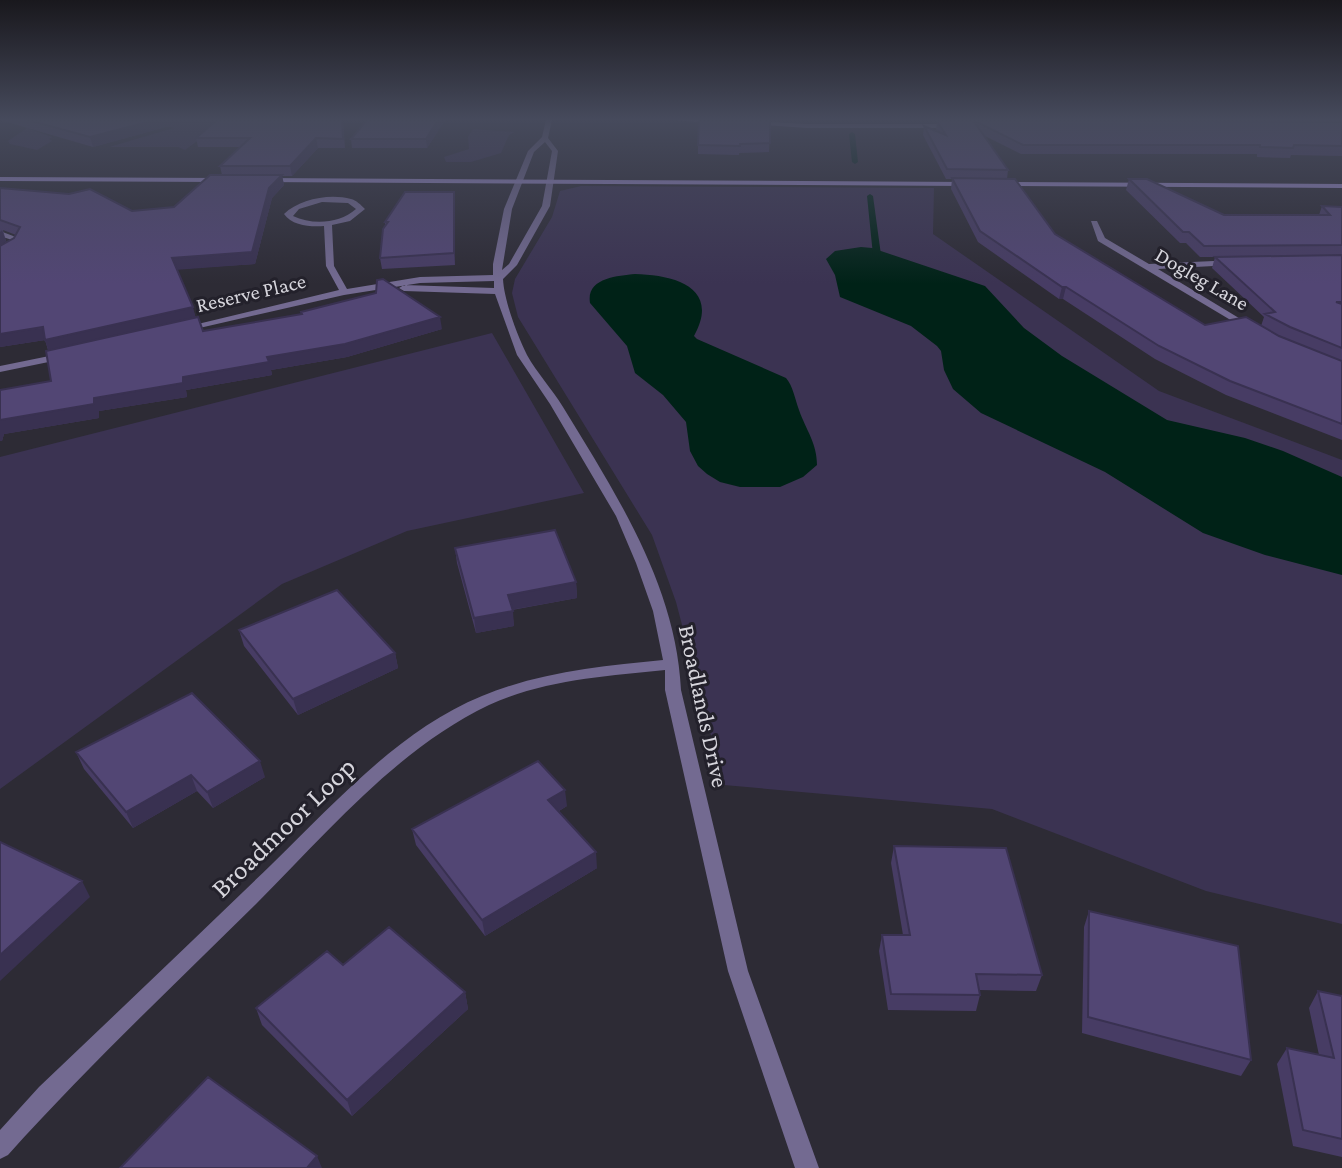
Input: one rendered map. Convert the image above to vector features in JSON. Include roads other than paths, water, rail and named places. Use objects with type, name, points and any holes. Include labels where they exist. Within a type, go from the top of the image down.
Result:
[{"type":"main road","points":[[394,175],[522,177]]},
{"type":"main road","points":[[256,180],[973,175]]},
{"type":"main road","points":[[1000,175],[1342,177]]},
{"type":"main road","points":[[550,177],[982,184]]},
{"type":"main road","points":[[0,179],[229,180]]},
{"type":"main road","points":[[996,184],[1342,186]]},
{"type":"street","name":"Broadlands Drive","points":[[522,177],[508,209],[497,264],[499,291],[522,355],[556,404],[622,516],[660,611],[671,664],[673,690],[738,971],[807,1168]]},
{"type":"street","name":"Broadlands Drive","points":[[498,278],[513,265],[546,206],[550,177]]},
{"type":"street","points":[[322,200],[350,201],[362,209],[355,216],[328,223],[299,222],[292,220],[288,214],[303,204],[322,200]]},
{"type":"street","points":[[328,223],[327,252],[330,266],[344,292]]},
{"type":"street","name":"Dogleg Lane","points":[[1094,223],[1101,239],[1257,332]]},
{"type":"street","points":[[0,233],[17,239],[14,246],[0,253]]},
{"type":"street","points":[[1146,267],[1186,262],[1249,262]]},
{"type":"street","name":"Reserve Place","points":[[172,331],[344,292],[420,280],[498,278]]},
{"type":"street","name":"Reserve Place","points":[[388,286],[431,291],[499,291]]},
{"type":"street","points":[[0,369],[79,352]]},
{"type":"street","name":"Broadmoor Loop","points":[[0,1147],[47,1095],[356,794],[427,734],[463,711],[524,687],[571,674],[671,664]]},
{"type":"waterway","points":[[870,196],[877,255]]}]
